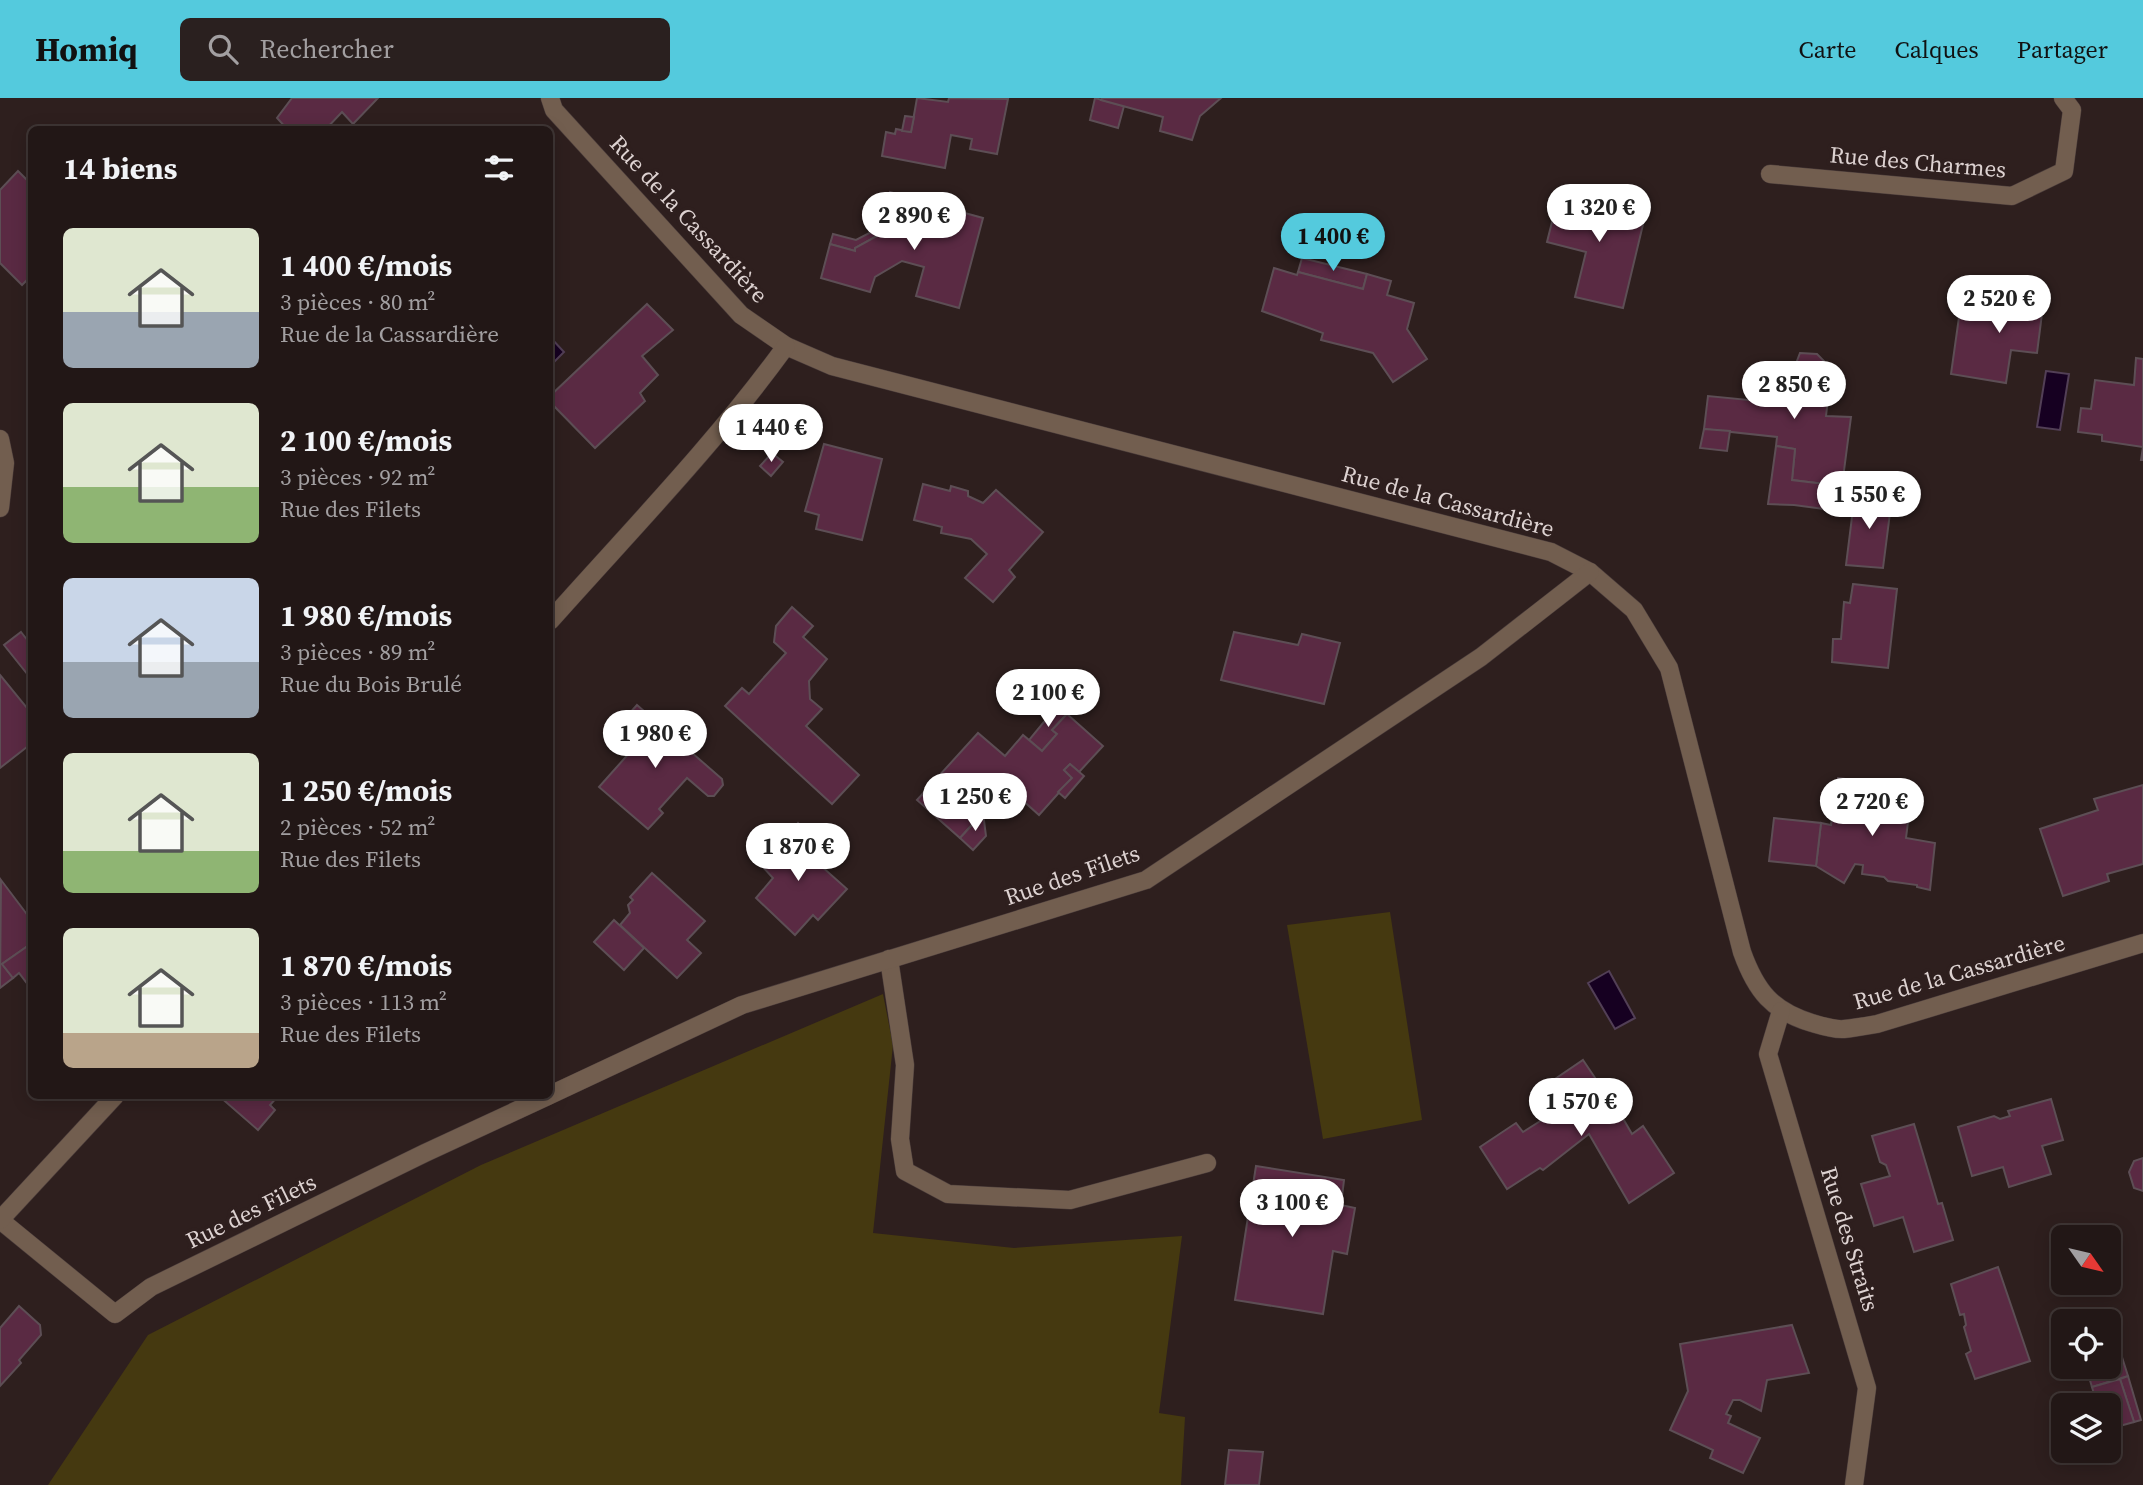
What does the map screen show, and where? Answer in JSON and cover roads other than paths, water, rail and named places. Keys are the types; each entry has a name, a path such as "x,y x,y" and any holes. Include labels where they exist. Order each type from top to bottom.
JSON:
{"street":[{"name":"Rue de la Cassardière","path":"550,98 554,110 741,315 786,346 832,366 1551,552 1590,572 1634,610 1669,668 1742,952 1761,993 1781,1011 1842,1030 1877,1024 2143,943"},
{"name":"Rue des Charmes","path":"1770,174 2012,196 2064,171 2072,110 2063,98"},
{"path":"553,618 694,459 786,346"},
{"path":"0,439 5,463 0,508"},
{"name":"Rue des Filets","path":"553,1093 742,1005 1146,880 1482,657 1590,572"},
{"path":"889,959 905,1066 900,1139 905,1171 948,1194 1070,1200 1207,1163"},
{"name":"Rue des Straits","path":"1781,1011 1768,1054 1867,1388 1854,1485"},
{"path":"0,1220 112,1099"},
{"name":"Rue des Filets","path":"0,1220 114,1314 151,1287 540,1099"}]}
